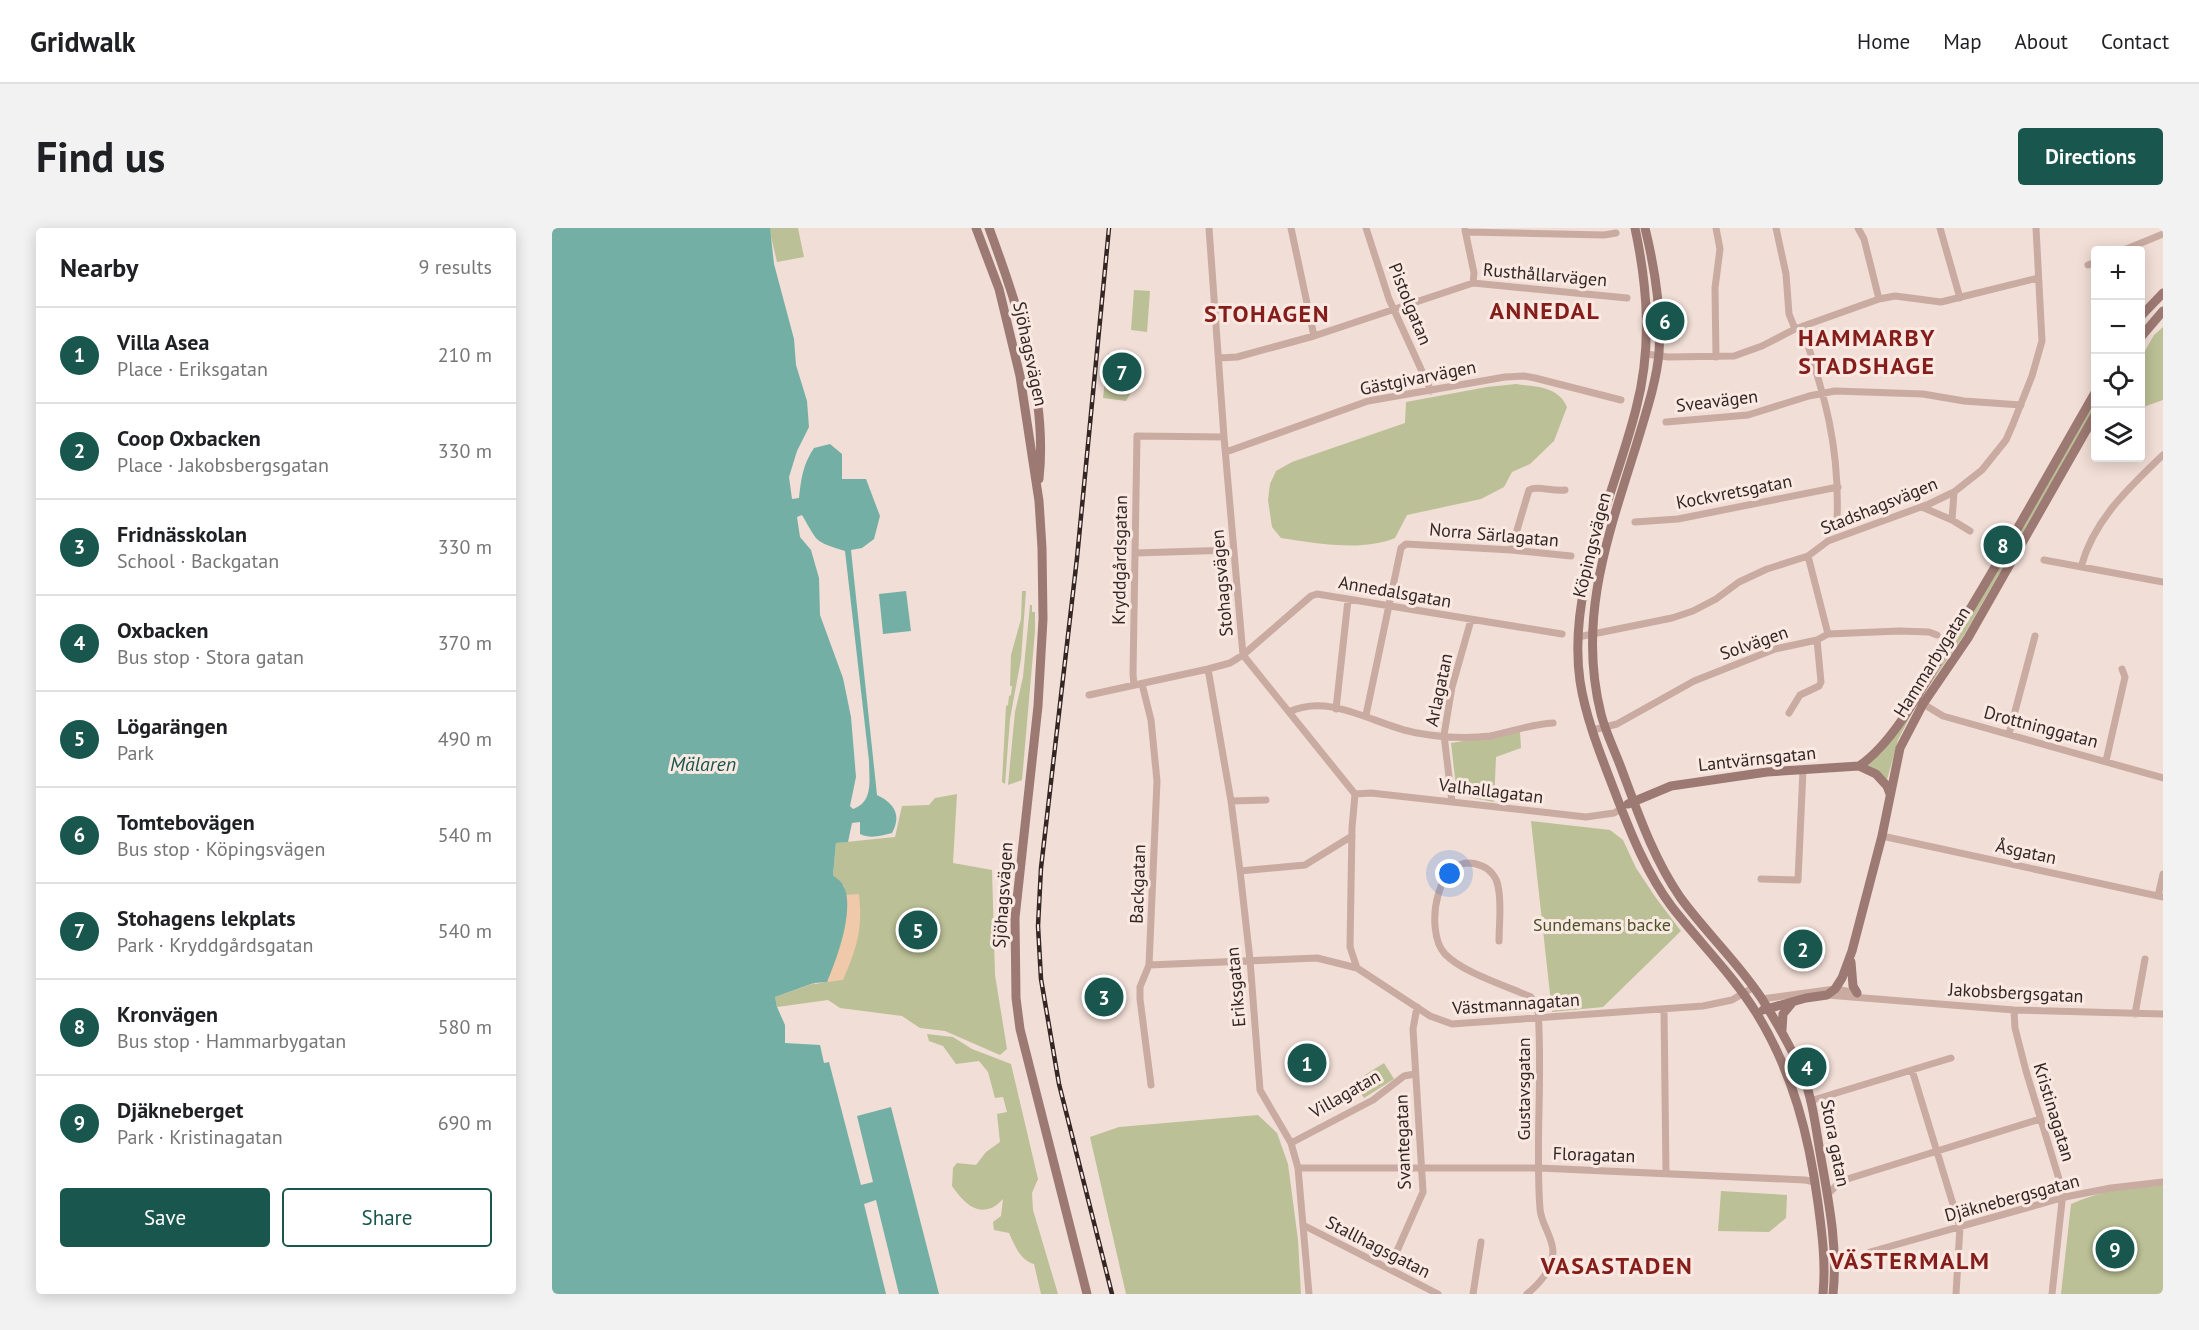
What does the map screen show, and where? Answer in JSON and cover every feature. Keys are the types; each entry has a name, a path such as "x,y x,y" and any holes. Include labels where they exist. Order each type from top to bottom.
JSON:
{"main road":[{"name":"Sjöhagsvägen","path":"976,228 1004,309 1020,376 1037,491 1042,548 1043,619 1038,706 1015,918 1016,998 1020,1029 1087,1294"},
{"name":"Köpingsvägen","path":"1635,228 1644,279 1648,330 1646,354 1636,409 1582,600 1578,637 1580,681 1593,730 1621,809 1654,880 1671,906 1751,1005"},
{"name":"Köpingsvägen","path":"1645,228 1657,287 1659,355 1645,418 1603,556 1593,610 1593,673 1605,727 1654,850 1671,883 1699,921 1740,967 1768,1008"},
{"name":"Sjöhagsvägen","path":"990,230 1010,284 1030,360 1041,456 1037,491"},
{"path":"990,230 993,257 1006,298 1004,309 1011,315 1023,334"},
{"path":"2145,312 2163,293"},
{"path":"2145,332 2163,311"},
{"name":"Hammarbygatan","path":"1831,992 1847,968 1882,836 1900,748 1919,701 2091,400"},
{"name":"Hammarbygatan","path":"1859,766 1883,747 1968,638 2091,422"},
{"path":"1859,766 1876,774 1887,786 1890,794"},
{"name":"Lantvärnsgatan","path":"1621,809 1633,800 1671,786 1767,772 1859,766"},
{"name":"Hammarbygatan","path":"1852,951 1851,974 1857,993"},
{"path":"1757,1014 1768,1008 1831,992"},
{"path":"1751,1005 1762,999"},
{"path":"1784,1036 1781,1026 1783,1014 1792,1002"},
{"name":"Stora gatan","path":"1751,1005 1792,1084 1804,1126 1823,1241 1823,1294"},
{"name":"Stora gatan","path":"1768,1008 1802,1072 1810,1101 1827,1194 1835,1259 1833,1294"}],"street":[{"name":"Stohagsvägen","path":"1209,228 1243,655 1355,794"},
{"path":"1291,228 1314,336"},
{"name":"Pistolgatan","path":"1366,228 1393,309 1431,390"},
{"path":"1716,228 1720,249 1715,288 1716,357"},
{"path":"1776,228 1786,274 1790,314 1798,328 1824,393 1837,463 1837,521"},
{"path":"1858,228 1864,240 1879,299"},
{"path":"1940,228 1960,298"},
{"name":"Stadshagsvägen","path":"1578,637 1672,618 1693,611 1716,599 1739,582 1767,568 1808,556 1828,541 1922,507 1954,492 1970,481 1992,459 2006,440 2021,405 2042,340 2036,228"},
{"path":"1473,283 1474,273 1465,230 1604,235 1616,233"},
{"path":"2134,246 2163,234"},
{"path":"1646,354 1716,357 1744,354 1798,328 1879,299 1895,296 1941,302 2038,278"},
{"name":"Rusthållarvägen","path":"1219,358 1237,357 1314,336 1473,283 1627,298"},
{"name":"Gästgivarvägen","path":"1226,452 1368,401 1505,377 1524,376 1621,400"},
{"name":"Sveavägen","path":"1666,422 1756,414 1835,391 1923,394 1964,401 2021,405"},
{"name":"Kryddgårdsgatan","path":"1138,685 1133,674 1137,436 1224,437"},
{"path":"2081,567 2093,537 2110,508 2163,455"},
{"path":"1511,550 1529,490 1533,487 1565,490"},
{"name":"Kockvretsgatan","path":"1635,522 1678,519 1838,487"},
{"path":"1953,520 1954,492"},
{"path":"1922,507 1953,520 1970,531"},
{"name":"Norra Särlagatan","path":"1390,605 1401,548 1406,543 1571,556"},
{"path":"1136,553 1234,550"},
{"path":"1808,556 1828,634"},
{"path":"2044,560 2163,582"},
{"name":"Annedalsgatan","path":"1089,695 1230,663 1243,655 1311,596 1322,595 1390,605 1402,609 1562,634"},
{"path":"1336,708 1348,600"},
{"path":"1366,715 1390,605"},
{"name":"Arlagatan","path":"1452,802 1444,735 1452,687 1471,620"},
{"name":"Solvägen","path":"1593,730 1617,724 1694,681 1775,650 1817,640 1828,634 1899,631 1929,632 1937,635"},
{"path":"2008,734 2035,636"},
{"path":"1789,713 1800,695 1819,686 1821,678 1817,640"},
{"name":"Eriksgatan","path":"1208,669 1240,871 1250,960 1260,1090 1291,1143 1298,1168 1305,1226 1309,1294"},
{"path":"2106,761 2125,677 2122,669"},
{"name":"Backgatan","path":"1138,685 1151,720 1158,780 1149,965 1140,987 1151,1085"},
{"name":"Drottninggatan","path":"1919,701 1943,716 2163,778"},
{"path":"1289,712 1306,705 1336,708 1366,715 1416,733 1444,735 1488,736 1538,723 1553,723"},
{"path":"1761,879 1798,880 1803,770"},
{"name":"Valhallagatan","path":"1355,794 1371,793 1586,818 1614,813 1621,809"},
{"path":"1355,794 1350,946 1357,968"},
{"path":"1230,801 1266,800"},
{"path":"1240,871 1305,865 1352,836"},
{"name":"Åsgatan","path":"1882,836 2161,897"},
{"name":"Gustavsgatan","path":"1499,941 1498,886 1495,877 1485,867 1475,863 1453,868 1442,882 1437,903 1437,941 1443,952 1464,968 1531,997 1536,1003 1541,1215 1552,1241 1553,1252 1548,1270 1540,1283 1527,1294"},
{"path":"2161,897 2163,874"},
{"name":"Västmannagatan","path":"1149,965 1317,958 1357,968 1438,1020 1452,1024 1703,1005 1732,1000 1754,987"},
{"path":"2134,1014 2145,959"},
{"name":"Jakobsbergsgatan","path":"1831,992 1867,999 2014,1010 2163,1014"},
{"name":"Jakobsbergsgatan","path":"1762,999 1831,992 1857,993 1867,999"},
{"name":"Svantegatan","path":"1389,1269 1423,1192 1413,1029 1417,1007"},
{"path":"1664,1009 1666,1173"},
{"name":"Kristinagatan","path":"2014,1010 2015,1028 2063,1192 2052,1294"},
{"path":"1810,1101 1951,1058"},
{"path":"1912,1070 1960,1227 1956,1294"},
{"name":"Villagatan","path":"1291,1143 1373,1100 1404,1076 1415,1074"},
{"path":"1827,1194 1841,1181 2040,1119"},
{"name":"Floragatan","path":"1298,1168 1539,1168 1815,1182"},
{"name":"Djäknebergsgatan","path":"1870,1252 2062,1198 2111,1188 2163,1182"},
{"name":"Stallhagsgatan","path":"1305,1226 1438,1294"},
{"path":"1473,1294 1481,1242"}],"green space":[{"path":"769,228 798,228 804,257 777,262"},
{"path":"1134,290 1150,291 1147,332 1131,330"},
{"path":"2163,327 2163,400 2145,407 2145,351 2154,335"},
{"path":"1108,353 1134,357 1140,377 1126,401 1103,398"},
{"path":"1516,384 1552,391 1563,400 1567,407 1554,441 1530,464 1512,472 1504,487 1481,499 1407,515 1395,538 1368,545 1338,545 1281,538 1272,527 1268,500 1270,484 1276,471 1292,462 1405,423 1406,402"},
{"path":"2091,406 2091,414 1964,635 1925,692"},
{"path":"1022,591 1026,591 1021,659 1010,719 1005,784 1002,782 1006,706 1011,695 1011,655 1021,619"},
{"path":"1030,605 1032,605 1032,612 1035,612 1035,631 1022,780 1008,785 1015,712 1023,677"},
{"path":"1914,709 1898,740 1887,780 1877,770 1866,764 1881,753"},
{"path":"1520,732 1521,748 1496,757 1494,802 1457,795 1451,743"},
{"path":"957,794 953,863 992,870 995,975 1007,1049 1000,1055 945,1031 920,1028 902,1016 840,1008 828,1000 777,1007 775,997 815,983 826,982 847,906 844,886 833,875 836,843 895,837 902,806 929,805 935,798"},
{"name":"Sundemans backe","path":"1531,821 1610,830 1623,840 1636,868 1681,931 1603,1007 1552,1012"},
{"path":"927,1034 953,1037 972,1049 1011,1064 1038,1179 1032,1193 1033,1210 1058,1294 1041,1294 1034,1264 1022,1256 1009,1233 994,1230 993,1222 1001,1216 1003,1199 993,1207 985,1210 979,1209 968,1204 952,1186 953,1168 957,1163 976,1165 986,1152 1000,1142 997,1114 1007,1112 1003,1097 995,1098 988,1072 979,1061 956,1064 943,1046 929,1041"},
{"path":"1384,1063 1394,1079 1364,1098 1354,1082"},
{"path":"1258,1115 1277,1133 1288,1164 1298,1240 1301,1294 1126,1294 1090,1137 1119,1127"},
{"path":"2163,1184 2163,1294 2061,1294 2071,1204 2116,1190"},
{"path":"1721,1191 1787,1195 1786,1218 1769,1232 1718,1231"}],"sand":[{"path":"859,894 858,938 852,958 843,980 827,982 845,928 845,895"}],"water":[{"name":"Mälaren","path":"552,228 770,228 774,264 794,339 796,365 807,401 809,427 797,451 789,477 792,499 799,498 803,472 814,448 830,444 842,454 842,479 866,479 880,516 874,539 862,548 851,550 877,795 892,806 896,815 892,833 876,836 860,834 860,822 852,823 848,842 836,843 833,875 843,885 847,906 843,934 827,982 814,983 775,997 785,1025 785,1043 820,1045 824,1063 829,1062 861,1185 873,1182 857,1116 891,1107 939,1294 899,1294 876,1200 864,1204 886,1294 552,1294","holes":["802,515 817,539 845,551 869,761 869,789 864,801 853,809 850,806 856,777 851,717 843,678 820,615 819,578 811,550 800,537 797,517"]},
{"path":"906,591 911,631 883,634 879,594"}],"railway":[{"path":"1109,228 1077,558 1041,868 1038,926 1041,979 1059,1084 1112,1294"}],"place":[{"name":"Tomtebovägen","path":"1665,321"},
{"name":"Stohagens lekplats","path":"1122,372"},
{"name":"Kronvägen","path":"2003,545"},
{"name":"Lögarängen","path":"918,930"},
{"name":"Coop Oxbacken","path":"1803,949"},
{"name":"Fridnässkolan","path":"1104,997"},
{"name":"Villa Asea","path":"1307,1063"},
{"name":"Oxbacken","path":"1807,1067"},
{"name":"Djäkneberget","path":"2115,1249"}],"district":[{"name":"ANNEDAL","path":"1545,311"},
{"name":"STOHAGEN","path":"1267,314"},
{"name":"HAMMARBY STADSHAGE","path":"1867,352"},
{"name":"VÄSTERMALM","path":"1910,1261"},
{"name":"VASASTADEN","path":"1617,1266"}]}
